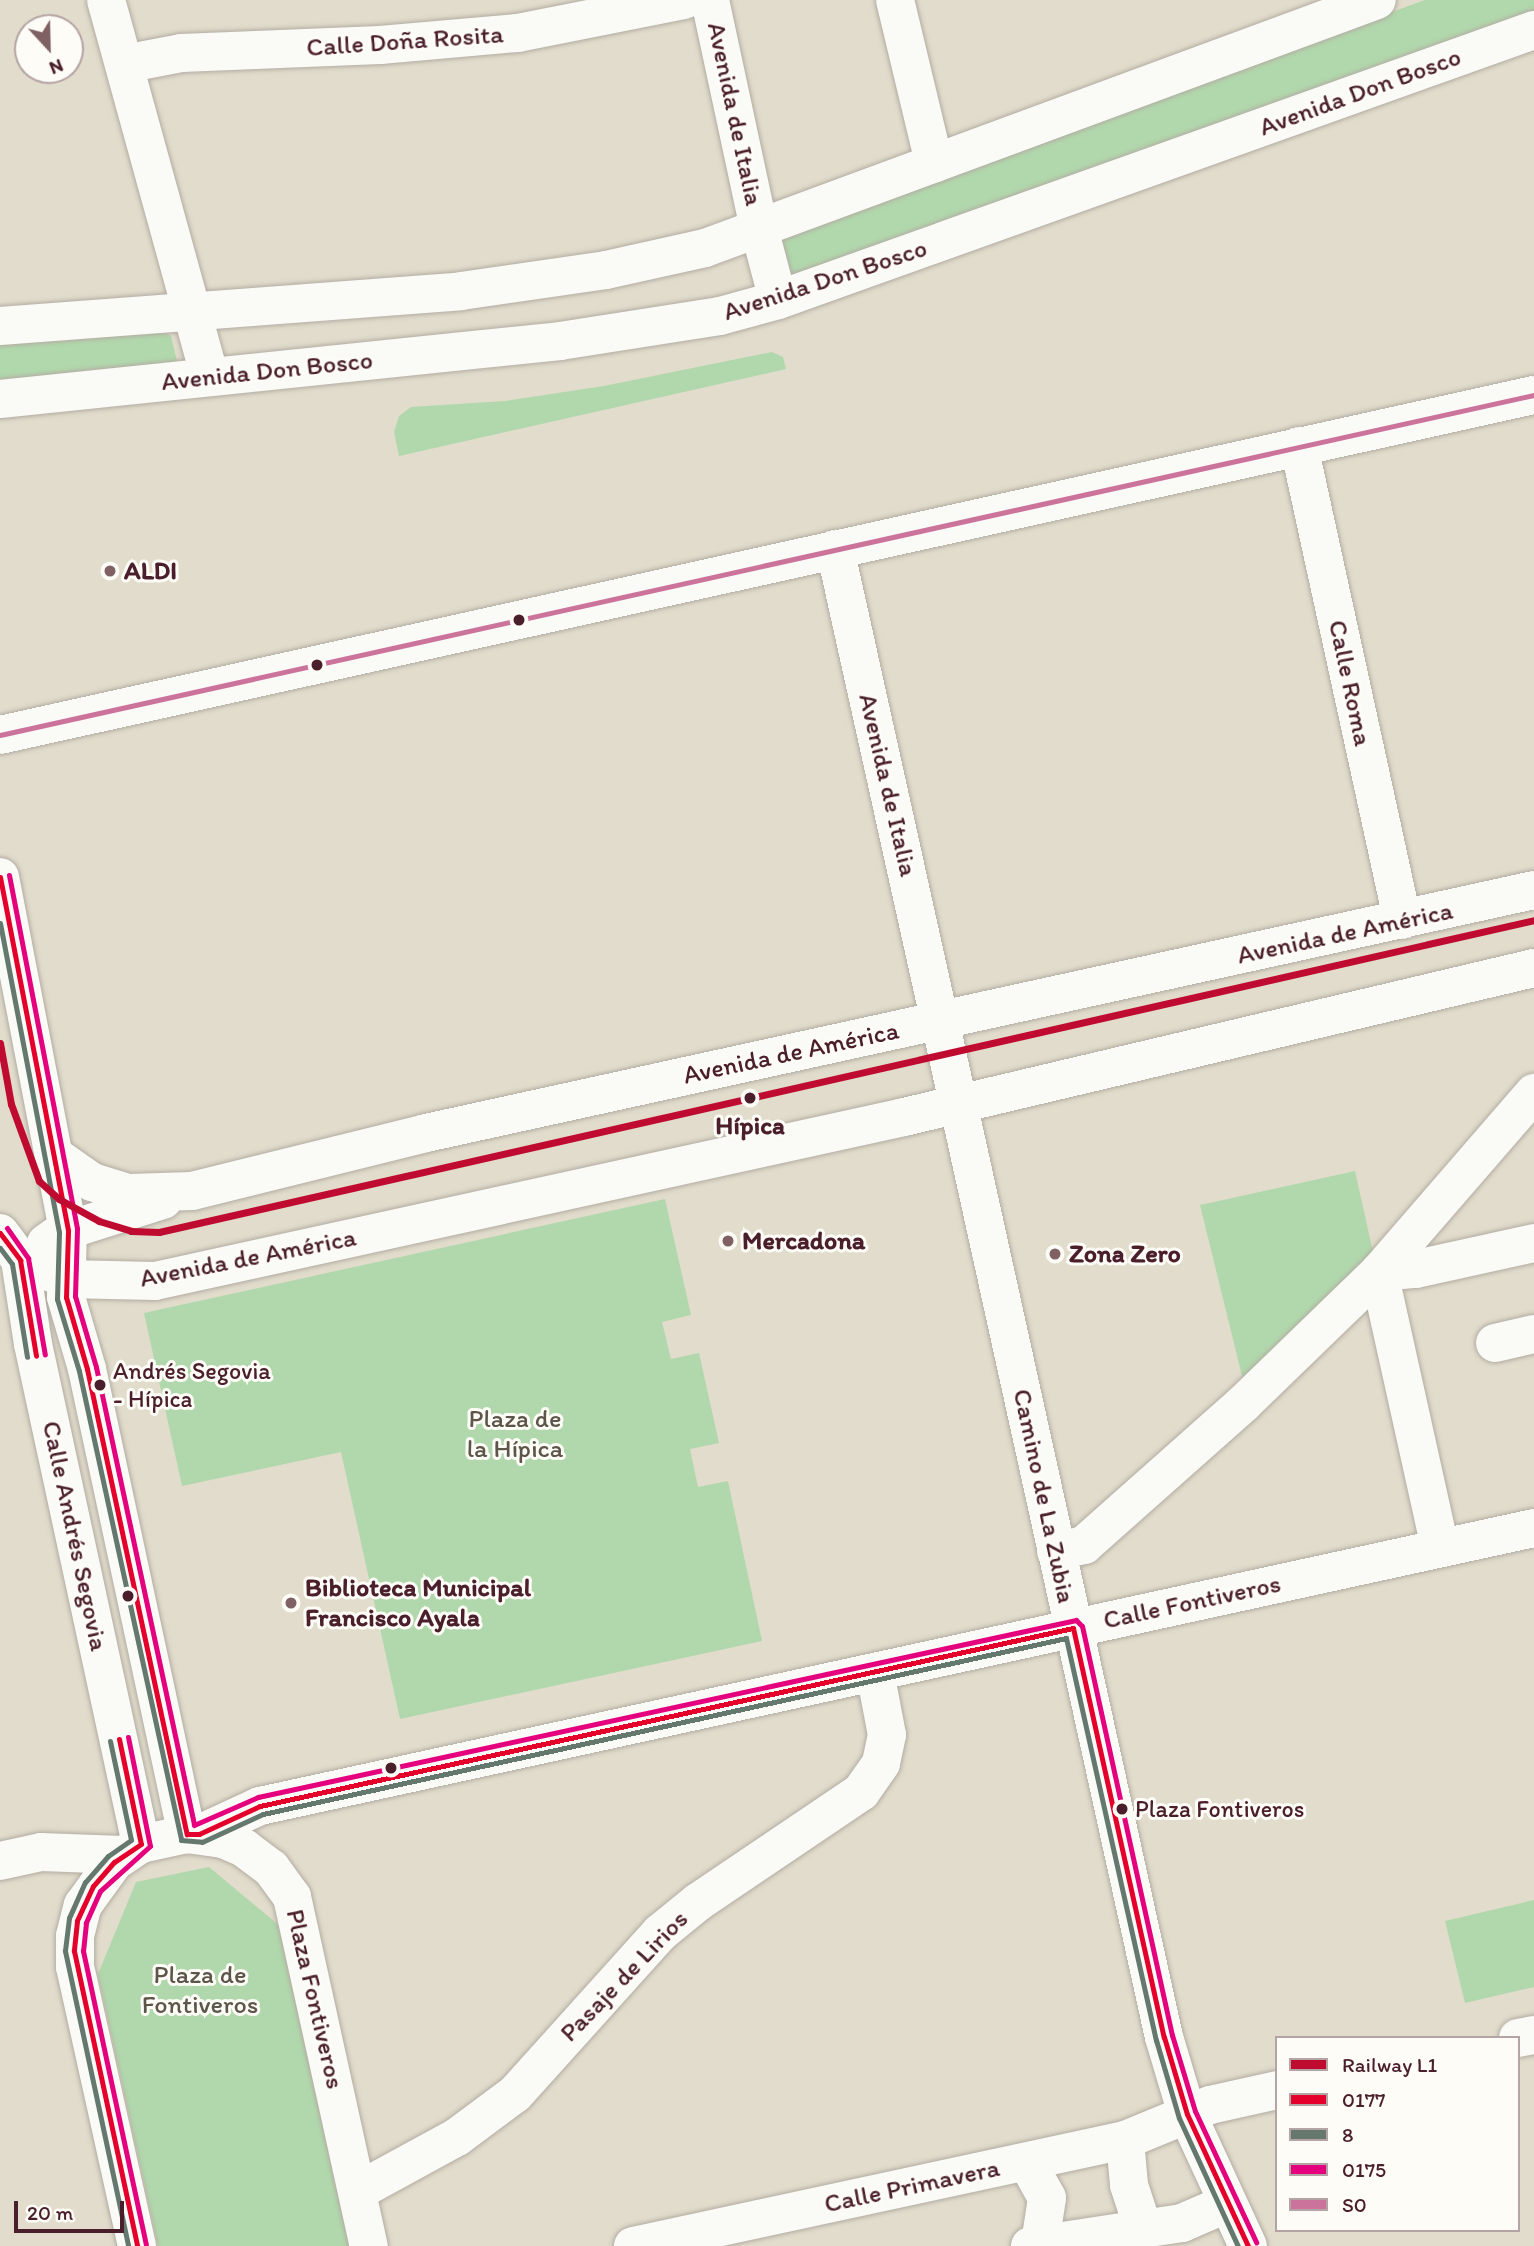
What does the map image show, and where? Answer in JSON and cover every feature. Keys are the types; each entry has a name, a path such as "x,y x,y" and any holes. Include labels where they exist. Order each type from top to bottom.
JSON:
{"main road":[{"path":"106,0 209,374"},
{"name":"Calle Doña Rosita","path":"124,64 181,53 380,45 518,33 684,0"},
{"name":"Avenida de Italia","path":"710,0 759,228 778,300"},
{"path":"895,0 934,163"},
{"path":"0,326 461,291 606,270 712,246 1377,0"},
{"name":"Avenida Don Bosco","path":"0,399 209,374 560,341 702,319 778,300 1534,30"},
{"path":"0,735 1534,395"},
{"name":"Calle Roma","path":"1299,446 1402,920"},
{"name":"Avenida de Italia","path":"835,550 958,1103"},
{"name":"Calle Andrés Segovia","path":"0,877 42,1112 55,1156 68,1231 66,1297 79,1334 193,1834"},
{"name":"Avenida de América","path":"55,1156 92,1182 128,1193 192,1191 426,1133 1534,890"},
{"name":"Avenida de América","path":"7,1252 66,1279 155,1281 958,1103 1534,968"},
{"path":"1056,1551 1084,1545 1382,1283 1534,1093"},
{"name":"Camino de La Zubia","path":"958,1103 1164,2037 1187,2114 1248,2246"},
{"path":"7,1252 192,1191"},
{"path":"1382,1283 1416,1269 1534,1243"},
{"name":"Calle Andrés Segovia","path":"7,1252 33,1344 132,1849"},
{"path":"79,1334 108,1282"},
{"path":"1382,1283 1440,1548"},
{"path":"1495,1343 1534,1334"},
{"name":"Calle Fontiveros","path":"193,1834 245,1810 1534,1528"},
{"name":"Pasaje de Lirios","path":"358,2191 457,2137 515,2094 660,1933 698,1902 861,1792 881,1763 887,1735 875,1672"},
{"name":"Plaza Fontiveros","path":"132,1849 193,1834 223,1839 262,1860 292,1897 369,2246"},
{"path":"0,1861 41,1852 132,1849"},
{"path":"132,1849 105,1871 83,1905 74,1951 137,2246"},
{"name":"Calle Primavera","path":"633,2246 1125,2140 1187,2114 1275,2091"},
{"path":"1125,2140 1129,2185 1143,2228"},
{"path":"1027,2162 1047,2198 1035,2245 1182,2223 1228,2203"}],"green space":[{"path":"1425,0 1534,0 1534,14 792,280 780,235"},
{"path":"160,330 171,336 177,361 171,369 0,386 0,341"},
{"path":"772,352 783,357 786,369 399,456 394,432 399,416 411,407 505,401 604,386"},
{"path":"1355,1171 1373,1252 1244,1384 1200,1205"},
{"name":"Plaza de la Hípica","path":"665,1199 691,1315 662,1322 671,1359 699,1353 719,1443 690,1449 698,1487 728,1481 762,1641 400,1719 341,1452 182,1486 144,1313"},
{"name":"Plaza de Fontiveros","path":"209,1867 287,1932 351,2246 158,2246 98,1974 136,1882"},
{"path":"1534,1900 1534,1987 1465,2003 1445,1921"}],"rail line":[{"name":"L1","path":"0,1043 11,1104 39,1181 59,1199 99,1221 131,1231 159,1232 1534,920"}],"transit line":[{"name":"S0","path":"0,735 1534,395"},
{"name":"0175","path":"9,875 77,1229 75,1296 96,1367 194,1825 258,1797 1076,1620 1082,1626 1172,2035 1195,2111 1256,2242"},
{"name":"0177","path":"0,877 68,1231 66,1297 87,1369 187,1834 199,1834 260,1806 1073,1628 1164,2037 1187,2114 1248,2246"},
{"name":"8","path":"0,923 59,1232 57,1299 79,1371 181,1840 202,1842 263,1814 1066,1638 1156,2040 1179,2118 1238,2246"},
{"name":"0175","path":"7,1228 28,1258 45,1355"},
{"name":"0177","path":"0,1233 20,1260 36,1356"},
{"name":"8","path":"0,1248 12,1264 27,1357"},
{"name":"0175","path":"128,1737 150,1846 100,1891 86,1923 83,1951 146,2244"},
{"name":"0177","path":"119,1739 141,1844 114,1862 93,1886 77,1921 74,1951 137,2246"},
{"name":"8","path":"110,1741 131,1840 108,1856 85,1882 69,1918 65,1951 128,2246"}],"place":[{"name":"ALDI","path":"110,571"},
{"name":"Hípica","path":"750,1098"},
{"name":"Mercadona","path":"728,1241"},
{"name":"Zona Zero","path":"1055,1254"},
{"name":"Andrés Segovia - Hípica","path":"100,1385"},
{"name":"Biblioteca Municipal Francisco Ayala","path":"291,1603"},
{"name":"Plaza Fontiveros","path":"1122,1809"}]}
